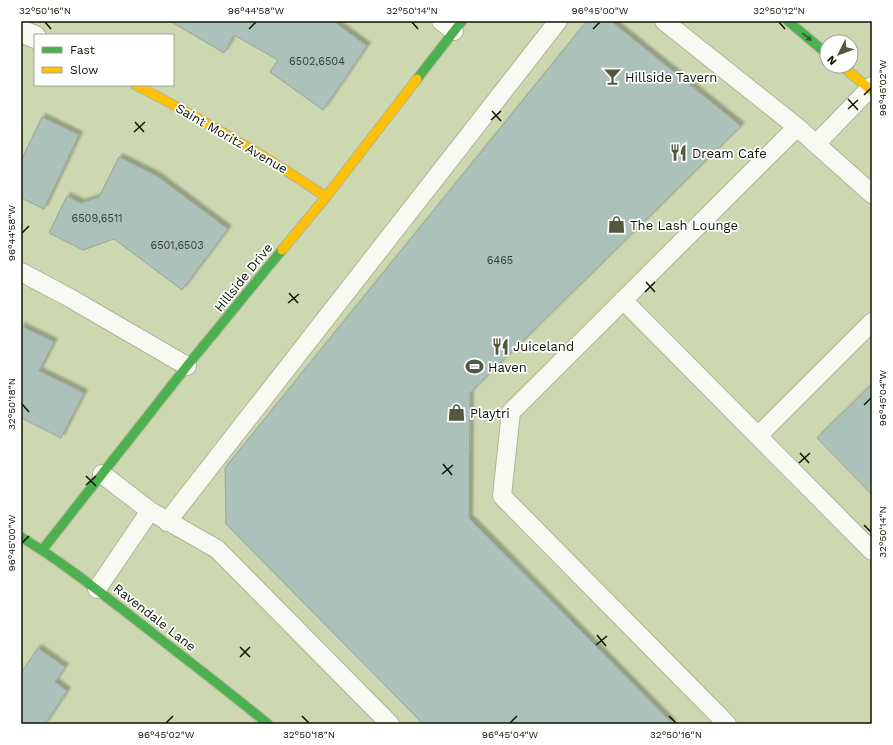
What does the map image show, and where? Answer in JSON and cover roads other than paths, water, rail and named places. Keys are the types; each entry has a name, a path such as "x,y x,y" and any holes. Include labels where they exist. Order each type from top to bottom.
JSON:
{"street":[{"path":"788,21 819,47"},
{"name":"Hillside Drive","path":"42,549 187,366 326,196 452,24"},
{"path":"21,31 34,37"},
{"path":"852,74 871,89"},
{"name":"Saint Moritz Avenue","path":"138,86 204,120 289,171 326,196"},
{"name":"Ravendale Lane","path":"21,537 42,549 96,589 202,670 268,724"}],"lane":[{"path":"167,522 558,21"},
{"path":"664,21 798,127 872,194"},
{"path":"817,144 871,89"},
{"path":"727,724 502,496 511,412 798,127"},
{"path":"21,272 70,298 187,366"},
{"path":"623,300 872,551"},
{"path":"758,436 872,322"},
{"path":"102,474 150,511 217,550 390,724"},
{"path":"96,589 150,511"}],"place":[{"name":"Hillside Tavern","path":"612,77"},
{"name":"Dream Cafe","path":"679,153"},
{"name":"The Lash Lounge","path":"617,225"},
{"name":"Juiceland","path":"500,346"},
{"name":"Haven","path":"475,367"},
{"name":"Playtri","path":"457,413"}]}
